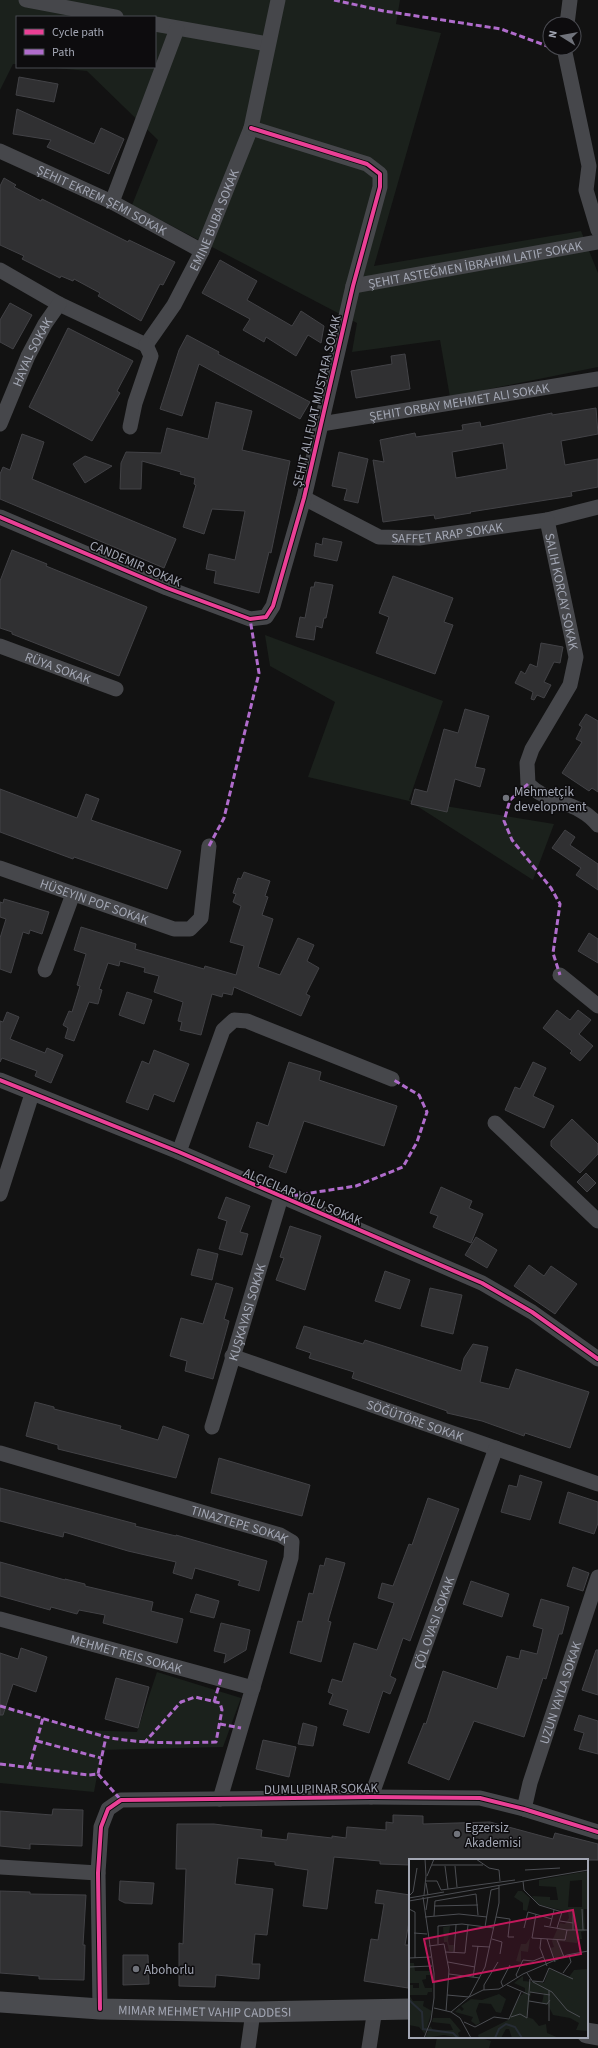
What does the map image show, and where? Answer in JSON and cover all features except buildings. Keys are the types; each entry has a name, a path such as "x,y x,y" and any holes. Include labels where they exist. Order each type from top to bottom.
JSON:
{"main road":[{"name":"MIMAR MEHMET VAHIP CADDESI","path":"0,2002 100,2008 253,2012 409,2009"},
{"path":"588,2033 598,2034"}],"street":[{"path":"26,0 111,16"},
{"name":"EMINE BUBA SOKAK","path":"146,345 174,306 202,251 251,128 278,0"},
{"path":"568,16 570,0"},
{"path":"156,24 268,44"},
{"path":"112,202 177,28"},
{"path":"566,56 593,163 586,190 598,230"},
{"name":"ŞEHIT ALI FUAT MUSTAFA SOKAK","path":"251,128 367,164 380,174 380,187 353,286 304,498 273,606 266,617"},
{"name":"ŞEHIT EKREM ŞEMI SOKAK","path":"0,151 112,202 202,251"},
{"name":"ŞEHIT ASTEĞMEN İBRAHIM LATIF SOKAK","path":"353,286 598,242"},
{"path":"0,270 59,304 146,345 151,356 135,403 130,427"},
{"name":"HAYAL SOKAK","path":"0,424 28,356 45,324 59,304"},
{"name":"ŞEHIT ORBAY MEHMET ALI SOKAK","path":"321,424 598,379"},
{"name":"SAFFET ARAP SOKAK","path":"304,498 379,537 419,538 547,520 598,508"},
{"name":"CANDEMIR SOKAK","path":"0,517 188,596 250,619 266,617"},
{"name":"SALIH KORCAY SOKAK","path":"547,520 576,657 570,685 532,749 527,763 528,784 534,790 552,799 572,805 590,815 598,825"},
{"name":"RÜYA SOKAK","path":"0,646 116,689"},
{"name":"HÜSEYIN POF SOKAK","path":"0,868 174,929 190,929 201,918 209,846"},
{"path":"45,970 73,894"},
{"path":"560,975 598,1006"},
{"path":"179,1152 223,1030 234,1020 247,1021 392,1079"},
{"path":"0,1080 179,1152 482,1283 532,1312 598,1359"},
{"path":"0,1194 32,1094"},
{"path":"495,1123 598,1221"},
{"path":"212,1427 232,1356 281,1197"},
{"name":"SÖĞÜTÖRE SOKAK","path":"232,1356 598,1484"},
{"path":"371,1797 496,1448"},
{"path":"0,1453 280,1535 292,1542 291,1558 220,1799"},
{"name":"UZUN YAYLA SOKAK","path":"524,1809 530,1783 598,1577"},
{"name":"MEHMET REIS SOKAK","path":"0,1619 253,1688"},
{"path":"100,2008 98,1873 101,1827 108,1809 121,1800 371,1797 480,1798 524,1809 598,1832"},
{"path":"0,1867 98,1873"},
{"path":"369,2048 375,2009"},
{"path":"248,2048 253,2012"}],"shaded area":[{"path":"0,0 400,0 396,24 441,33 374,266 581,231 598,273 598,367 450,397 440,340 352,352 357,323 132,205 158,140 87,71 56,68 156,68 156,16 16,16 16,64 13,64 0,90"},
{"path":"265,635 443,701 409,800 554,824 533,880 409,801 308,777 335,702 270,666"},
{"path":"157,1672 241,1698 223,1747 102,1750 94,1792 0,1783 0,1704 80,1730 137,1732"},
{"path":"437,2038 481,2038 491,2041 489,2048 435,2048"}],"marked path":[{"path":"334,0 384,11 501,29 542,44"},
{"path":"209,846 224,818 259,673 250,619"},
{"path":"528,784 510,800 504,821 512,840 551,888 560,904 553,953 560,975"},
{"path":"284,1197 356,1186 403,1167 417,1142 427,1112 419,1095 392,1079"},
{"path":"214,1702 221,1679"},
{"path":"0,1706 106,1737 133,1741 147,1742 188,1743 216,1742 222,1710 220,1703 195,1697 181,1702 145,1742"},
{"path":"29,1768 43,1718"},
{"path":"220,1724 241,1728"},
{"path":"0,1764 89,1775 98,1774 106,1737"},
{"path":"37,1741 101,1758"},
{"path":"98,1774 121,1800"}],"cycle path":[{"path":"0,517 167,588 250,619 266,617 273,606 304,498 353,286 380,187 380,174 367,164 251,128"},
{"name":"ALÇICILAR YOLU SOKAK","path":"0,1080 179,1152 482,1283 532,1312 598,1359"},
{"name":"DUMLUPINAR SOKAK","path":"100,2009 98,1873 101,1827 108,1809 121,1800 371,1797 480,1798 524,1809 598,1832"}],"place":[{"name":"Mehmetçik development","path":"506,798"},
{"name":"Egzersiz Akademisi","path":"457,1834"},
{"name":"Abohorlu","path":"136,1969"}]}
